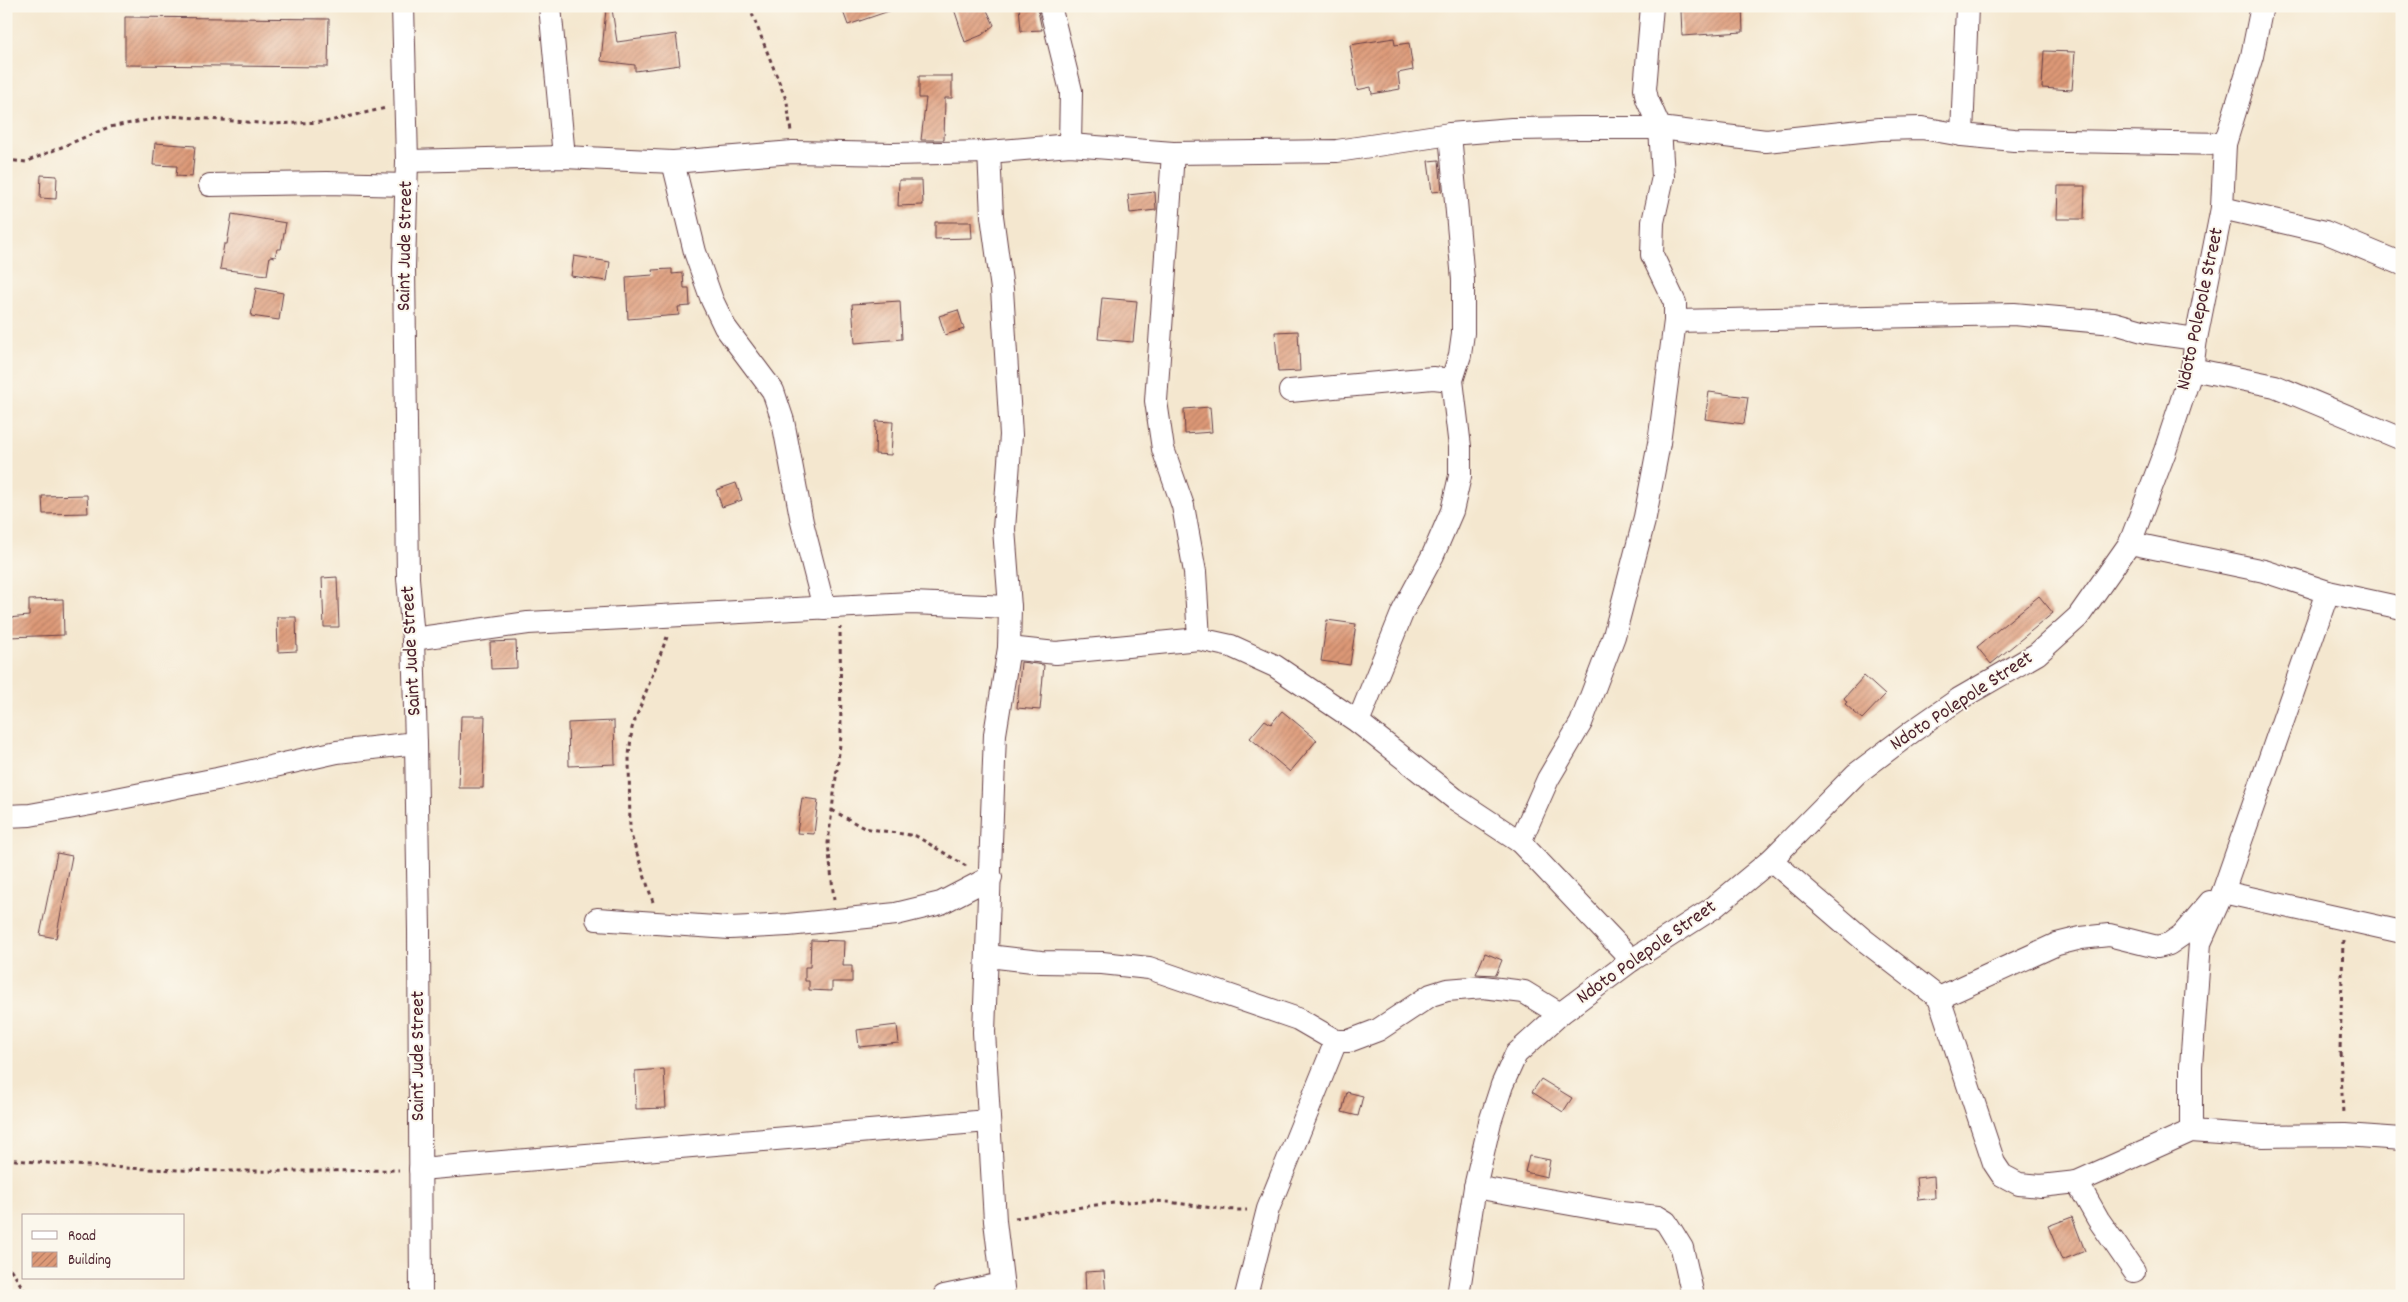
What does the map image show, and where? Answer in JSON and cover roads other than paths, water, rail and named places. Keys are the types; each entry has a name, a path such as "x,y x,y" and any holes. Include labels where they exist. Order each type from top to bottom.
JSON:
{"street":[{"name":"Saint Jude Street","path":"403,6 407,161 404,268 408,578 413,639 416,743 421,1296"},
{"path":"550,6 564,158"},
{"path":"1050,6 1071,91 1070,145"},
{"path":"1520,842 1548,779 1581,723 1614,636 1647,508 1659,443 1675,321 1675,303 1652,255 1652,229 1663,177 1660,128 1647,99 1645,89 1652,6"},
{"path":"1962,135 1967,6"},
{"name":"Ndoto Polepole Street","path":"1458,1296 1475,1187 1490,1122 1502,1085 1516,1054 1560,1014 1632,960 1713,908 1771,860 1856,774 1959,699 2037,654 2078,618 2130,543 2165,451 2192,369 2196,339 2222,208 2224,144 2252,56 2262,6"},
{"path":"407,161 564,158 673,162 793,152 892,154 989,152 1070,145 1173,153 1337,152 1450,134 1512,129 1660,128 1766,141 1880,129 1922,128 1962,135 2014,140 2224,144"},
{"path":"1358,722 1403,611 1433,555 1452,511 1460,476 1460,447 1452,380 1460,355 1463,324 1463,280 1450,134"},
{"path":"944,1296 1003,1290 995,1222 984,1032 988,956 988,878 995,734 1009,648 1010,607 1004,529 1011,434 1002,289 992,216 989,152"},
{"path":"1173,153 1156,401 1163,449 1183,506 1195,572 1199,639"},
{"path":"673,162 695,252 712,300 725,327 773,391 783,421 802,522 832,608"},
{"path":"210,185 327,183 406,185"},
{"path":"2222,208 2325,232 2402,264"},
{"path":"1675,321 2014,314 2114,323 2146,332 2196,339"},
{"path":"2192,369 2275,386 2402,439"},
{"path":"1290,391 1433,378 1452,380"},
{"path":"2130,543 2264,570 2328,592 2402,608"},
{"path":"2191,1131 2191,1066 2200,943 2226,883 2328,592"},
{"path":"413,639 528,623 911,603 1010,607"},
{"path":"1009,648 1056,653 1199,639 1231,646 1275,666 1358,722 1455,799 1520,842 1632,960"},
{"path":"6,816 30,815 96,803 217,779 337,752 416,743"},
{"path":"1771,860 1864,940 1939,998 1994,1163 2002,1174 2019,1184 2041,1186 2077,1182 2191,1131 2263,1136 2345,1135 2402,1139"},
{"path":"597,919 730,928 896,914 941,903 988,878"},
{"path":"2226,883 2343,919 2402,932"},
{"path":"1939,998 2057,944 2081,938 2109,935 2158,946 2169,944 2182,935 2226,883"},
{"path":"988,956 1041,962 1102,963 1149,968 1298,1019 1336,1041 1350,1041 1378,1030 1431,996 1447,990 1483,987 1524,992 1560,1014"},
{"path":"1246,1296 1268,1209 1336,1041"},
{"path":"420,1169 988,1121"},
{"path":"2077,1182 2098,1219 2134,1271"},
{"path":"1475,1187 1621,1213 1658,1217 1666,1222 1682,1248 1693,1296"}]}
